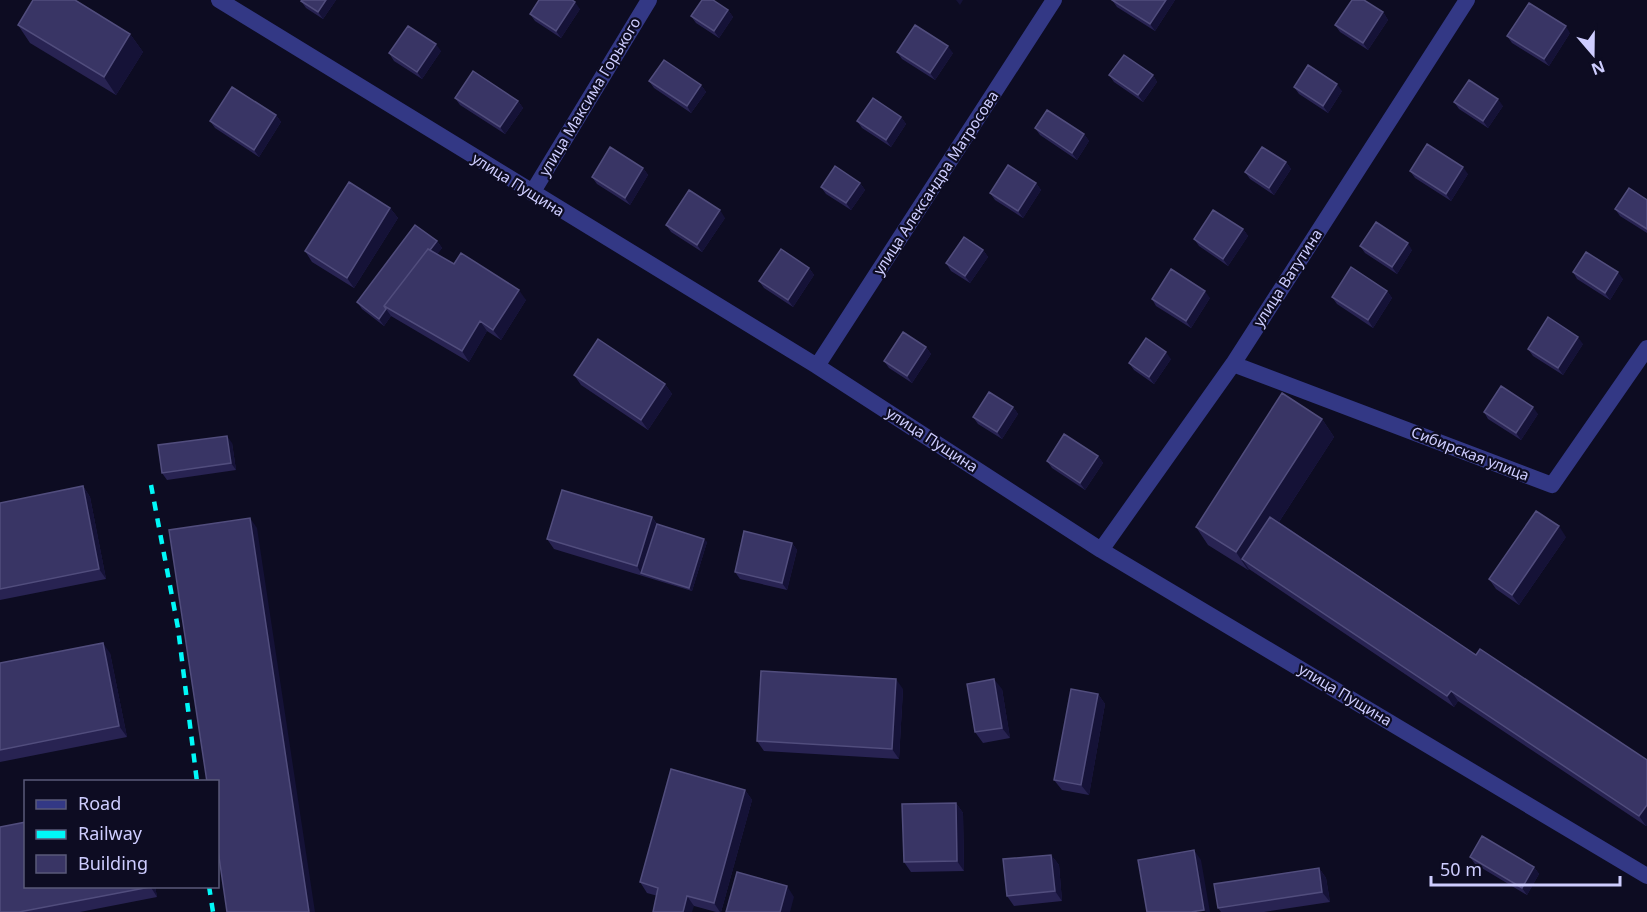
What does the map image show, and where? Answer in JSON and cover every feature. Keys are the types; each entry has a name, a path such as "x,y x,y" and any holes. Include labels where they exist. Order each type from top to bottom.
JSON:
{"street":[{"name":"улица Пущина","path":"219,0 247,7 532,193 817,366 1101,550 1647,876"},
{"name":"улица Максима Горького","path":"532,193 649,0"},
{"name":"улица Александра Матросова","path":"817,366 1054,0"},
{"name":"улица Ватутина","path":"1101,550 1233,364 1467,0"},
{"name":"Сибирская улица","path":"1233,364 1552,485 1647,348"}],"building":[{"path":"33,0 75,0 130,34 104,77 18,25"},
{"path":"302,0 326,0 318,12"},
{"path":"539,0 572,0 575,2 556,31 530,14"},
{"path":"702,0 713,0 728,10 714,31 691,16"},
{"path":"1112,0 1166,0 1150,24"},
{"path":"1352,0 1364,0 1383,12 1363,43 1335,25"},
{"path":"1529,3 1566,26 1544,59 1507,36"},
{"path":"915,25 948,46 930,73 897,52"},
{"path":"408,26 436,44 417,72 389,53"},
{"path":"1124,55 1153,75 1138,95 1109,75"},
{"path":"664,60 701,85 687,106 649,81"},
{"path":"1308,65 1337,84 1323,106 1294,87"},
{"path":"473,71 518,101 500,127 455,98"},
{"path":"1469,80 1498,99 1483,121 1454,102"},
{"path":"232,87 276,115 254,150 210,121"},
{"path":"873,98 901,117 886,140 857,121"},
{"path":"1047,110 1084,134 1072,153 1035,128"},
{"path":"1427,144 1463,167 1446,194 1410,171"},
{"path":"610,147 643,168 625,198 592,177"},
{"path":"1262,147 1286,162 1269,188 1245,172"},
{"path":"1008,165 1036,183 1018,211 990,193"},
{"path":"835,166 860,183 846,203 821,187"},
{"path":"349,182 390,208 347,278 305,251"},
{"path":"1629,188 1647,200 1647,229 1615,209"},
{"path":"689,190 720,210 697,245 666,225"},
{"path":"1213,210 1243,229 1223,259 1194,239"},
{"path":"1376,222 1408,243 1392,267 1360,246"},
{"path":"415,225 437,241 430,250 428,249 384,306 386,309 379,319 357,302"},
{"path":"964,237 983,250 965,276 946,263"},
{"path":"428,249 454,264 461,253 519,290 493,330 480,321 462,351 384,306"},
{"path":"781,249 809,268 788,300 759,281"},
{"path":"1586,252 1618,272 1605,293 1573,272"},
{"path":"1351,267 1387,291 1368,320 1332,297"},
{"path":"1171,269 1205,291 1186,321 1152,299"},
{"path":"1548,317 1578,337 1558,368 1528,349"},
{"path":"903,332 926,347 907,376 884,361"},
{"path":"1146,338 1166,352 1149,377 1129,363"},
{"path":"598,339 665,384 641,420 574,375"},
{"path":"1501,386 1533,407 1516,433 1484,412"},
{"path":"989,392 1013,407 997,432 973,417"},
{"path":"1282,393 1322,419 1236,552 1196,527"},
{"path":"1064,434 1098,456 1080,483 1047,461"},
{"path":"227,436 231,463 162,473 158,445"},
{"path":"83,486 99,569 0,589 0,503"},
{"path":"562,490 652,517 637,566 547,539"},
{"path":"1536,511 1559,526 1512,595 1489,579"},
{"path":"1270,517 1476,655 1480,649 1647,760 1647,805 1639,816 1451,691 1447,696 1242,559"},
{"path":"250,518 309,912 227,912 219,857 219,780 207,780 169,530"},
{"path":"657,524 704,539 689,588 641,573"},
{"path":"744,531 792,543 782,583 735,572"},
{"path":"103,643 119,726 0,750 0,663"},
{"path":"761,671 896,679 892,749 757,741"},
{"path":"994,679 1002,728 975,732 967,684"},
{"path":"1071,689 1098,694 1081,785 1054,780"},
{"path":"671,769 745,790 714,903 687,896 683,912 653,912 658,888 640,882"},
{"path":"956,803 957,861 904,862 902,804"},
{"path":"24,822 24,888 145,888 19,912 0,912 0,827"},
{"path":"1482,836 1534,867 1522,888 1470,857"},
{"path":"1194,850 1204,910 1147,912 1138,860"},
{"path":"1051,855 1055,891 1007,896 1003,859"},
{"path":"1319,868 1322,892 1218,908 1214,884"},
{"path":"737,872 787,886 780,912 726,912"}],"railway":[{"path":"151,485 178,628 197,780"},
{"path":"209,888 213,912"}]}
